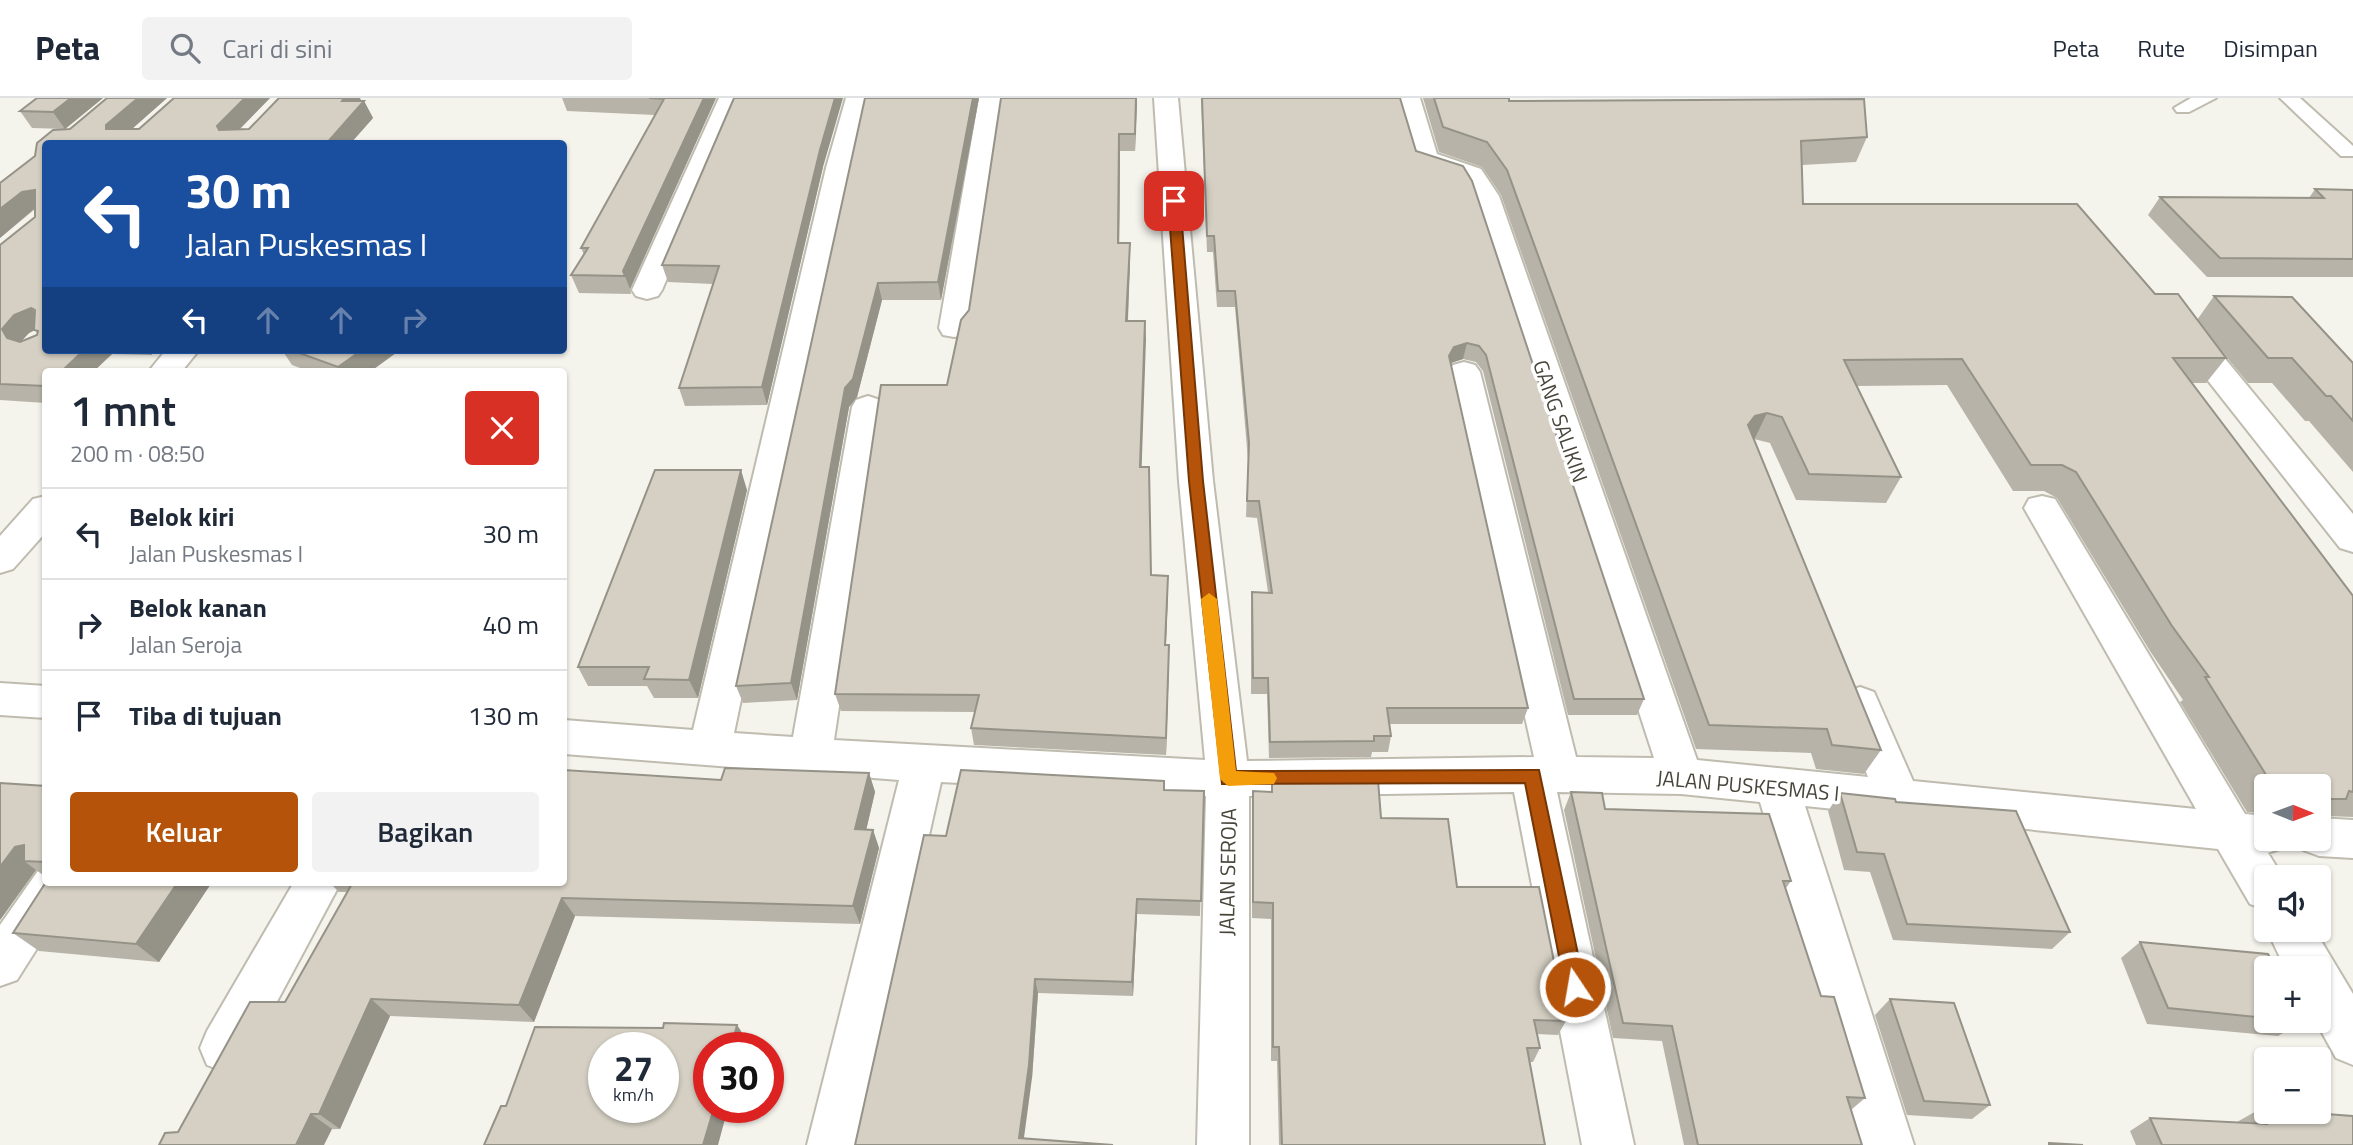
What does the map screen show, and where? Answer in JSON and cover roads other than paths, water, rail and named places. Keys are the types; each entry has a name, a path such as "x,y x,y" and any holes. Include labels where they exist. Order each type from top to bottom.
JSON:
{"street":[{"path":"647,290 731,98"},
{"path":"710,747 839,168 858,98"},
{"path":"954,328 991,98"},
{"name":"JALAN SEROJA","path":"1166,98 1196,481 1228,779 1223,1145"},
{"name":"GANG SALIKIN","path":"1408,98 1425,159 1472,175 1485,196 1681,776"},
{"path":"2177,321 2353,539"},
{"path":"168,368 180,354"},
{"path":"1464,372 1546,775 1608,1145"},
{"path":"811,754 868,407"},
{"path":"2042,508 2250,834 2259,865"},
{"path":"0,560 42,513"},
{"path":"1846,670 1898,798"},
{"path":"0,699 42,702"},
{"name":"JALAN PUSKESMAS I","path":"567,737 924,764 1228,779 1681,776 2250,834"},
{"path":"833,1145 924,764"},
{"path":"1777,787 1888,1145"},
{"path":"2331,838 2353,839"},
{"path":"0,964 53,886"},
{"path":"205,1085 316,886"},
{"path":"2331,1002 2353,1041"}],"lane":[{"path":"2183,108 2207,98"},
{"path":"2289,98 2348,152"}]}
